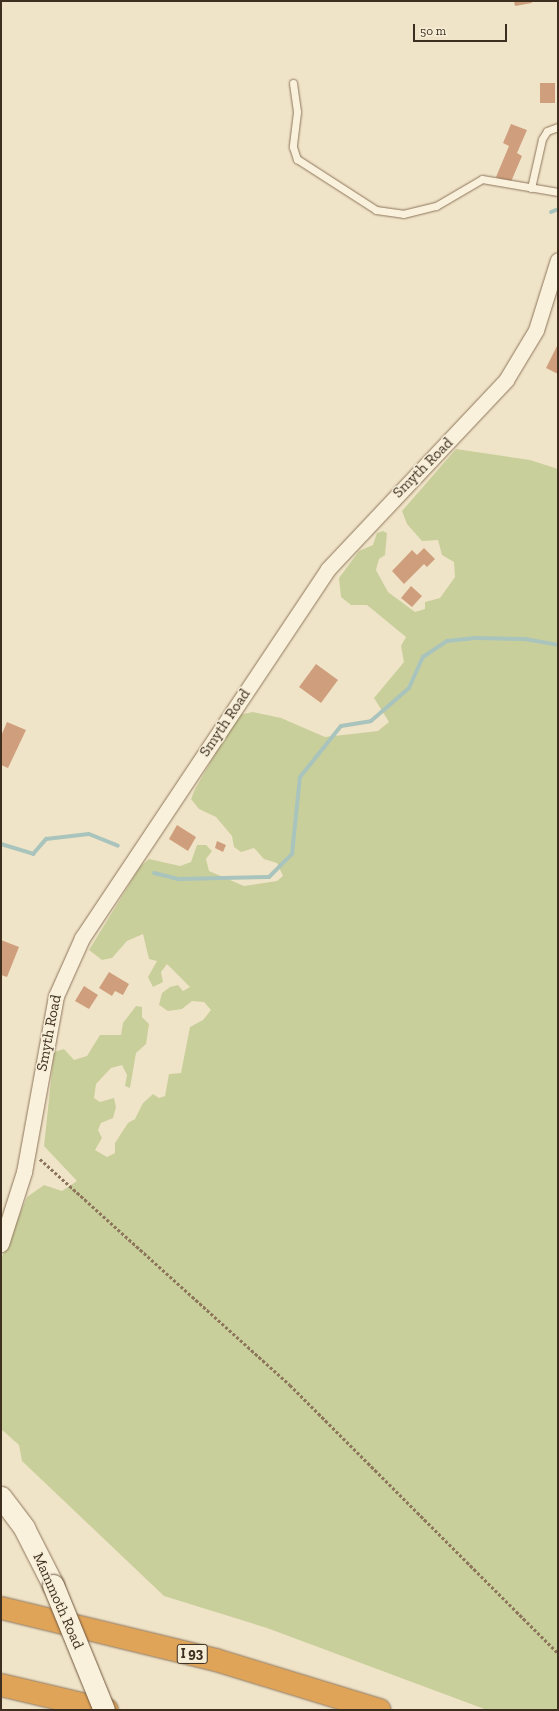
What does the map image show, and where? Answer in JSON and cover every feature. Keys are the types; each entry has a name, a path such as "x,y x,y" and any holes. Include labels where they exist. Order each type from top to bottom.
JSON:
{"highway":[{"name":"I 93","path":"1,1608 216,1660 380,1710"},
{"path":"1,1685 106,1710"}],"main road":[{"name":"Mammoth Road","path":"1,1497 24,1528 53,1585 106,1710"}],"street":[{"name":"Smyth Road","path":"1,1244 29,1149 47,1032 61,982 82,938 328,569 506,380 536,330 558,260"}],"lane":[{"path":"293,83 298,112 293,147 297,159 376,210 403,214 436,206 482,179 558,192"},
{"path":"531,188 542,139 547,131 558,127"}],"path":[{"path":"29,1149 290,1385 558,1653"}],"green space":[{"path":"456,449 530,460 558,469 558,1710 487,1710 267,1628 164,1596 22,1461 19,1445 1,1429 1,1259 27,1197 44,1185 62,1191 77,1181 44,1146 54,1052 64,1049 74,1060 87,1056 100,1035 121,1035 123,1023 136,1006 142,1007 142,1017 149,1024 146,1044 136,1053 130,1088 125,1086 127,1075 122,1065 111,1068 96,1084 94,1098 100,1102 114,1098 116,1107 113,1118 101,1123 98,1130 102,1138 95,1150 107,1157 115,1153 115,1143 128,1123 135,1119 143,1103 153,1094 159,1098 165,1096 169,1074 181,1073 190,1027 203,1020 211,1010 204,1002 192,1001 182,1009 168,1011 159,1005 162,993 170,987 178,985 183,991 190,987 167,964 161,972 163,982 153,987 148,977 157,961 149,959 143,934 127,941 112,958 102,960 89,950 140,867 149,859 180,866 191,862 197,845 206,845 212,851 206,859 209,871 244,886 277,881 283,876 277,863 264,859 254,848 241,852 234,847 232,836 216,817 199,809 191,799 195,789 238,715 253,712 281,718 325,737 378,731 389,722 374,698 404,662 401,646 406,637 367,605 351,605 341,597 339,578 359,551 373,545 377,533 383,531 387,533 385,555 379,559 376,570 388,592 415,612 425,609 425,602 440,598 455,577 454,562 442,555 438,540 422,541 407,524 402,511"}],"building":[{"path":"514,1 531,1 532,3 515,6"},
{"path":"540,83 555,83 555,103 540,103"},
{"path":"511,124 527,130 517,153 522,156 510,184 496,177 509,146 503,143"},
{"path":"558,344 558,374 546,368"},
{"path":"424,548 435,559 427,567 424,564 404,584 392,571 412,550 417,555"},
{"path":"411,586 422,596 412,607 401,598"},
{"path":"316,664 338,680 321,703 299,687"},
{"path":"7,722 26,730 8,768 1,765 1,736"},
{"path":"177,825 196,837 188,851 169,839"},
{"path":"217,841 226,845 223,852 215,848"},
{"path":"1,940 19,947 7,977 1,975"},
{"path":"109,972 129,984 123,995 115,991 112,996 99,988"},
{"path":"84,986 98,995 89,1009 75,1001"}],"waterway":[{"path":"551,212 556,210"},
{"path":"154,873 178,879 269,877 292,854 300,777 341,726 371,721 409,688 423,657 447,641 475,638 525,639 558,645"},
{"path":"1,844 33,854 46,839 89,834 118,846"}]}
